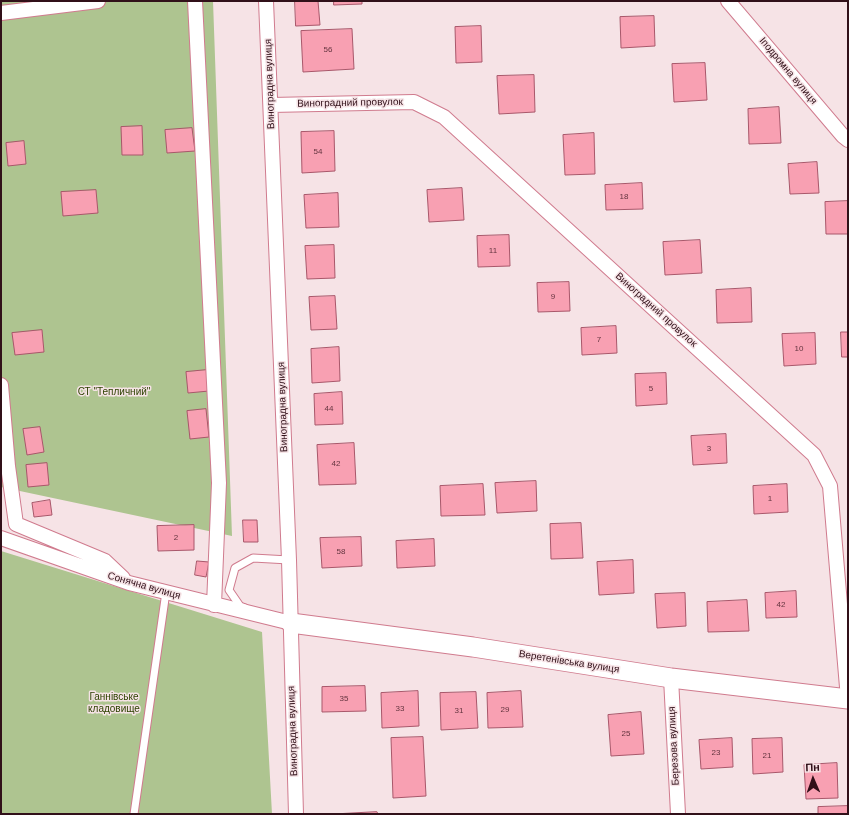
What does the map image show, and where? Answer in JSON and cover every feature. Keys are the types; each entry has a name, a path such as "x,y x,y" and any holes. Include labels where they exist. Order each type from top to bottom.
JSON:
{"street":[{"path":"1,13 28,5 98,1"},
{"path":"195,1 219,483 214,605"},
{"name":"Виноградна вулиця","path":"266,1 289,560 296,814"},
{"name":"Іподромна вулиця","path":"728,1 848,140"},
{"name":"Виноградний провулок","path":"271,105 414,102 444,117 814,456 830,486 848,699"},
{"path":"1,384 8,466 16,524 105,561 129,582"},
{"name":"Сонячна вулиця","path":"1,538 129,582 265,618 291,623"},
{"name":"Веретенівська вулиця","path":"291,623 473,647 671,678 848,699"},
{"name":"Березова вулиця","path":"671,678 678,814"}],"lane":[{"path":"265,618 240,606 230,590 235,568 253,558 289,560"},
{"path":"134,814 166,592"}],"green space":[{"name":"СТ \"Тепличний\"","path":"1,1 213,1 232,536 1,487"},
{"name":"Ганнівське кладовище","path":"1,551 262,632 272,814 1,814"}],"building":[{"path":"295,1 318,1 320,25 296,26"},
{"path":"334,1 362,1 362,4 334,5"},
{"path":"654,16 655,46 621,48 620,17"},
{"path":"481,26 482,62 456,63 455,27"},
{"path":"352,29 354,69 303,72 301,31"},
{"path":"705,63 707,100 674,102 672,64"},
{"path":"534,75 535,112 499,114 497,76"},
{"path":"779,107 781,143 749,144 748,109"},
{"path":"142,126 143,155 122,155 121,127"},
{"path":"192,128 195,151 167,153 165,130"},
{"path":"334,131 335,171 302,173 301,132"},
{"path":"594,133 595,174 565,175 563,135"},
{"path":"24,141 26,164 8,166 6,143"},
{"path":"817,162 819,193 790,194 788,164"},
{"path":"642,183 643,209 606,210 605,185"},
{"path":"462,188 464,220 429,222 427,190"},
{"path":"96,190 98,213 63,216 61,192"},
{"path":"338,193 339,227 306,228 304,195"},
{"path":"848,201 848,234 826,234 825,202"},
{"path":"509,235 510,266 478,267 477,236"},
{"path":"700,240 702,273 665,275 663,242"},
{"path":"334,245 335,278 307,279 305,246"},
{"path":"569,282 570,311 538,312 537,283"},
{"path":"751,288 752,322 717,323 716,290"},
{"path":"335,296 337,329 311,330 309,297"},
{"path":"616,326 617,353 582,355 581,328"},
{"path":"42,330 44,352 15,355 12,333"},
{"path":"841,332 848,332 848,357 842,357"},
{"path":"815,333 816,364 784,366 782,334"},
{"path":"339,347 340,381 312,383 311,349"},
{"path":"207,370 209,391 188,393 186,372"},
{"path":"666,373 667,404 636,406 635,374"},
{"path":"342,392 343,424 315,425 314,394"},
{"path":"206,409 209,437 190,439 187,411"},
{"path":"40,427 44,452 27,455 23,429"},
{"path":"726,434 727,463 693,465 691,436"},
{"path":"354,443 356,484 319,485 317,445"},
{"path":"47,463 49,485 28,487 26,465"},
{"path":"536,481 537,511 497,513 495,483"},
{"path":"483,484 485,515 441,516 440,486"},
{"path":"787,484 788,512 754,514 753,486"},
{"path":"50,500 52,515 34,517 32,503"},
{"path":"243,520 257,520 258,542 244,542"},
{"path":"581,523 583,558 551,559 550,524"},
{"path":"194,525 194,550 158,551 157,526"},
{"path":"361,537 362,566 322,568 320,538"},
{"path":"434,539 435,566 397,568 396,541"},
{"path":"633,560 634,593 599,595 597,562"},
{"path":"197,561 209,562 206,577 195,575"},
{"path":"796,591 797,617 766,618 765,593"},
{"path":"685,593 686,626 657,628 655,594"},
{"path":"747,600 749,631 708,632 707,602"},
{"path":"365,686 366,711 322,712 322,687"},
{"path":"418,691 419,726 382,728 381,693"},
{"path":"521,691 523,727 488,728 487,693"},
{"path":"476,692 478,728 441,730 440,693"},
{"path":"641,712 644,754 611,756 608,715"},
{"path":"423,737 426,796 393,798 391,738"},
{"path":"732,738 733,767 701,769 699,740"},
{"path":"782,738 783,772 753,774 752,739"},
{"path":"837,763 838,798 806,799 804,765"},
{"path":"848,806 848,814 818,814 818,807"},
{"path":"377,812 378,814 334,814"}]}
